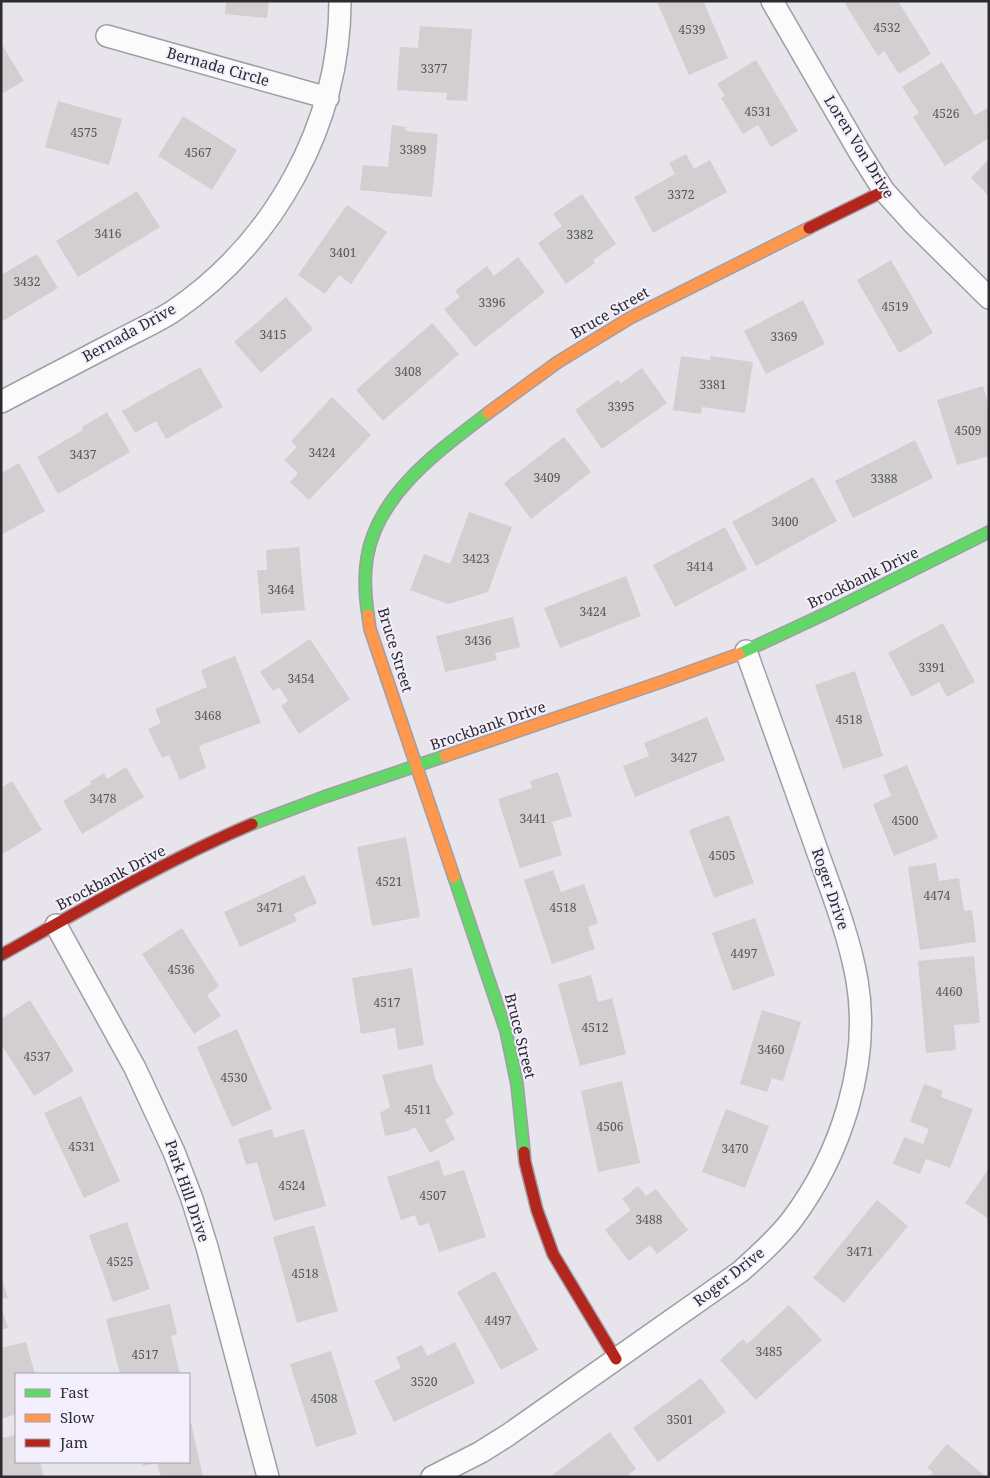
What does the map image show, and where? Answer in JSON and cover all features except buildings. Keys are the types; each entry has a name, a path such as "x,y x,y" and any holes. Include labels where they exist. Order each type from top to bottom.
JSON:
{"street":[{"name":"Bernada Drive","path":"1,402 171,313 226,267 266,222 299,169 328,98 338,46 340,1"},
{"name":"Loren Von Drive","path":"772,1 860,154 884,191 903,213 989,298"},
{"name":"Bernada Circle","path":"107,36 328,98"},
{"name":"Bruce Street","path":"616,1359 553,1254 537,1210 526,1162 517,1084 506,1031 370,629 364,588 368,550 378,524 391,501 426,463 533,379 658,302 884,191"},
{"name":"Brockbank Drive","path":"1,955 160,868 232,833 277,814 664,681 746,650 837,608 989,532"},
{"name":"Roger Drive","path":"432,1477 481,1452 508,1435 740,1272 790,1222 810,1193 827,1162 841,1130 851,1096 856,1068 859,1040 857,982 851,952 834,898 746,650"},
{"name":"Park Hill Drive","path":"56,925 135,1068 174,1152 192,1199 268,1477"}],"traffic: fast":[{"path":"368,615 365,586 367,558 373,535 383,514 413,475 450,442 488,413"},
{"path":"739,654 829,612 989,532"},
{"path":"252,824 324,797 445,756"},
{"path":"454,877 506,1031 517,1084 524,1152"}],"traffic: slow":[{"path":"488,413 558,362 630,318 809,228"},
{"path":"368,615 370,629 454,877"},
{"path":"445,756 739,654"}],"traffic: jam":[{"path":"809,228 884,191"},
{"path":"1,955 156,870 252,824"},
{"path":"524,1152 537,1210 553,1254 616,1359"}]}
